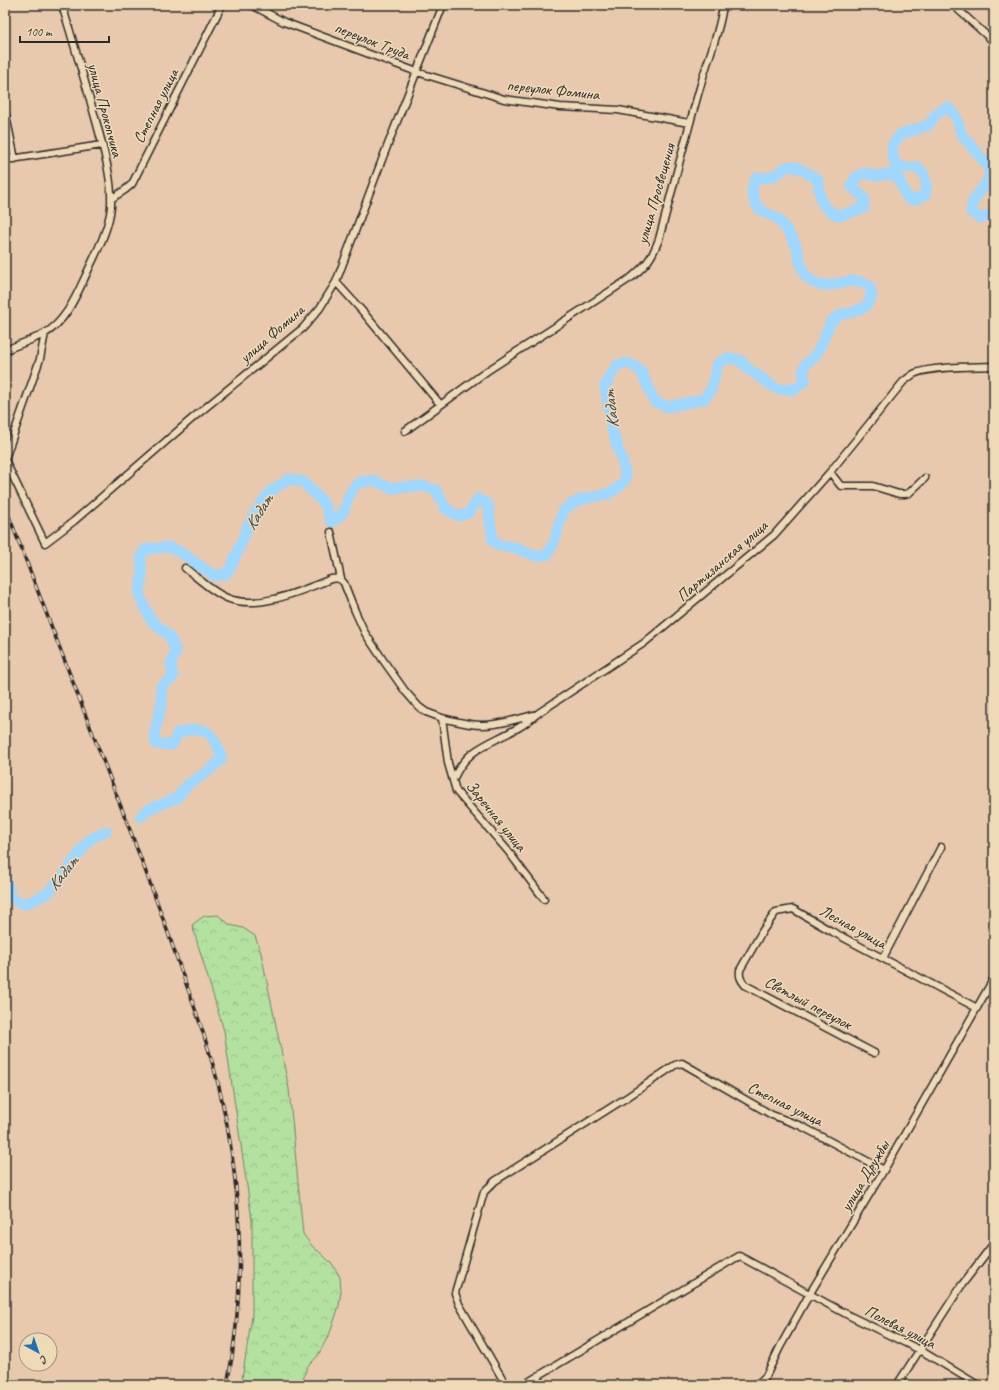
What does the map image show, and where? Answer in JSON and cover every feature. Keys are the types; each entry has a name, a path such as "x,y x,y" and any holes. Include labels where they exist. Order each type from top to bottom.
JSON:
{"street":[{"name":"улица Прокопчика","path":"62,5 102,145 111,199"},
{"name":"Степная улица","path":"111,199 132,184 222,5"},
{"name":"переулок Труда","path":"252,5 284,22 416,72"},
{"name":"улица Фомина","path":"5,459 45,543 74,521 194,417 303,328 320,308 336,282 443,5"},
{"name":"улица Просвещения","path":"405,431 487,371 632,277 653,255 659,239 706,64 722,16 723,5"},
{"path":"953,5 994,42"},
{"name":"переулок Фомина","path":"416,72 504,98 560,106 618,110 689,123"},
{"path":"5,111 15,159"},
{"path":"5,160 102,145"},
{"path":"5,350 45,333 60,321 76,294 103,240 111,213 111,199"},
{"path":"336,282 440,404"},
{"path":"5,459 40,359 45,333"},
{"name":"Партизанская улица","path":"453,780 458,768 465,759 475,751 489,742 514,730 644,643 774,534 830,472 903,382 909,377 915,373 931,370 994,366"},
{"path":"830,472 842,486 873,486 900,494 909,493 925,478"},
{"path":"331,532 341,579 365,633 419,707 426,712 442,718 482,725 503,723 537,714"},
{"path":"185,568 216,592 227,598 236,601 248,602 264,601 287,595 331,579 341,579"},
{"name":"Заречная улица","path":"442,718 448,763 453,780 453,786 460,797 508,851 544,899"},
{"path":"883,958 941,847"},
{"name":"Лесная улица","path":"740,970 763,930 776,912 793,909 831,931 977,1008"},
{"name":"Светлый переулок","path":"740,970 739,976 745,985 874,1053"},
{"name":"улица Дружбы","path":"754,1385 763,1383 780,1347 809,1294 884,1170 994,978"},
{"name":"Степная улица","path":"506,1385 459,1304 455,1293 484,1192 495,1181 675,1065 682,1063 772,1115 801,1126 884,1170"},
{"path":"897,1385 961,1286 994,1244"},
{"name":"Полевая улица","path":"523,1385 739,1256 809,1294 920,1350 978,1385"}],"green space":[{"path":"218,915 230,925 243,928 255,936 261,953 289,1089 303,1234 312,1246 333,1265 340,1277 341,1291 339,1306 330,1333 317,1357 307,1367 301,1385 241,1385 252,1316 252,1220 224,1031 192,925 204,916"}],"waterway":[{"name":"Кадат","path":"140,817 149,809 177,798 187,785 206,773 222,759 212,737 208,732 202,730 196,729 178,733 172,745 156,744 154,734 162,702 161,687 173,677 171,664 176,651 169,636 151,620 139,595 142,574 141,556 146,549 169,547 180,552 215,576 226,574 232,565 252,517 271,491 289,479 303,482 322,501 327,509 331,522 336,520 342,514 350,494 358,483 372,480 391,488 422,486 436,490 446,509 459,516 469,513 478,499 488,505 493,541 499,545 513,547 537,556 547,555 552,547 562,514 570,505 585,498 600,496 614,491 626,478 622,459 612,430 605,386 617,365 629,363 641,371 655,402 667,407 704,399 711,390 718,363 728,358 740,360 748,369 777,389 793,390 805,381 803,373 805,365 816,355 830,323 839,315 856,311 866,306 872,296 869,285 862,282 850,281 832,285 822,285 807,277 802,267 795,244 785,227 778,219 761,210 755,202 752,192 756,178 774,176 786,167 790,166 799,168 818,180 819,193 822,202 828,209 839,216 864,208 864,198 851,186 856,177 865,173 876,176 890,174 898,177 907,198 914,200 925,195 925,177 918,167 908,168 896,165 892,154 893,144 901,134 929,125 935,115 947,107 956,117 962,135 988,166 990,176 973,201 971,212 980,218 994,214"},
{"name":"Кадат","path":"5,879 12,899 25,904 47,894 63,876 89,840 106,831"}],"railway":[{"path":"5,506 156,899 202,1029 219,1087 233,1161 239,1236 237,1311 227,1385"}]}
